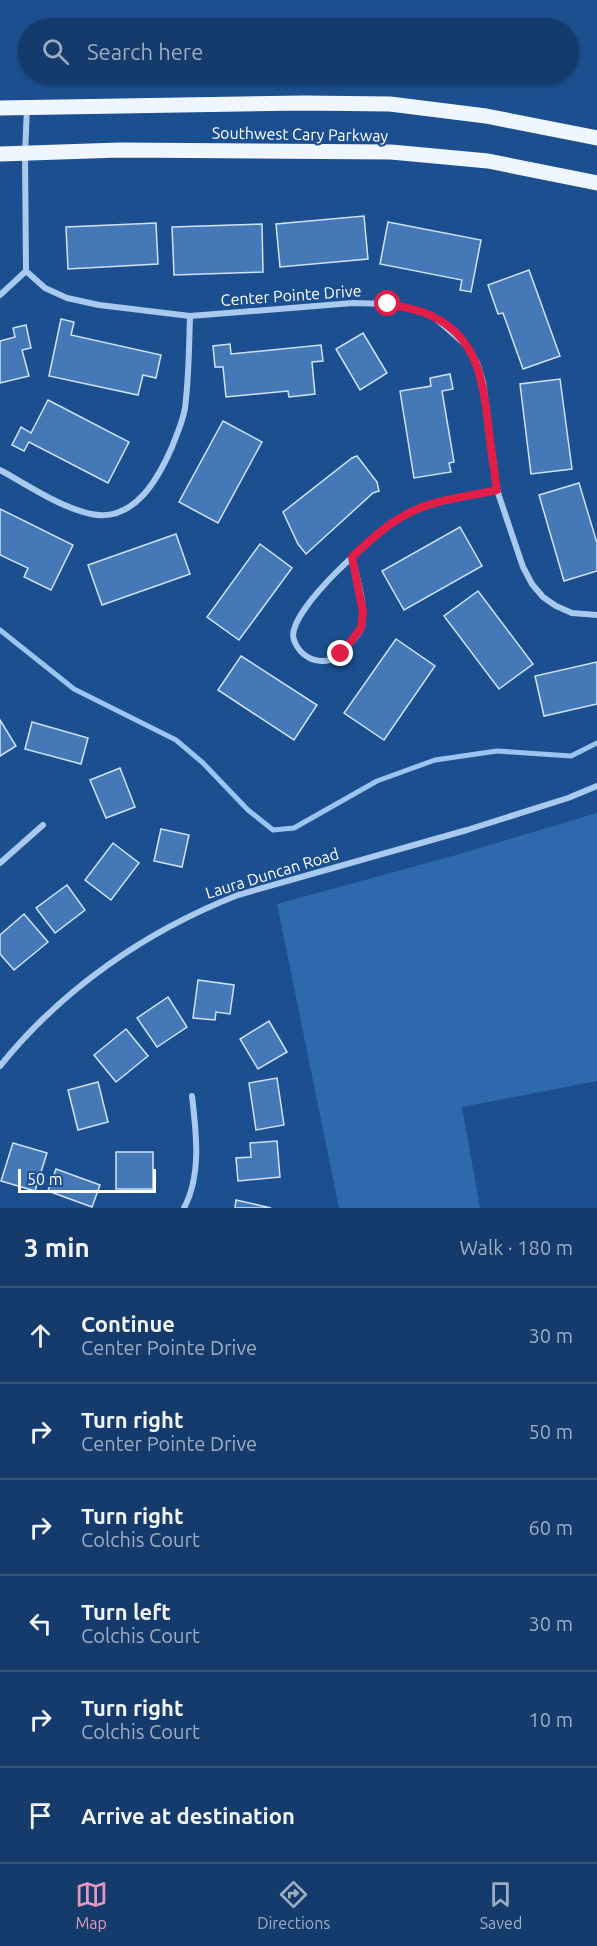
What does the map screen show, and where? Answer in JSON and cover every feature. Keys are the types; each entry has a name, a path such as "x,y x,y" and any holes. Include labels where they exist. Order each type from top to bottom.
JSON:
{"main road":[{"name":"Southwest Cary Parkway","path":"0,108 304,103 390,104 486,116 597,138"},
{"name":"Southwest Cary Parkway","path":"0,154 120,150 391,152 488,161 597,183"}],"street":[{"path":"0,295 26,271 27,107"},
{"name":"Center Pointe Drive","path":"26,271 45,288 67,298 99,305 190,316 353,303 388,304 434,317 467,346 477,363 483,382 497,490 516,550 532,584 543,597 556,606 572,613 597,615"},
{"path":"0,470 57,501 92,514 109,515 127,509 146,493 161,472 180,427 185,408 190,316"},
{"path":"352,557 363,612 361,628 341,654 322,663 309,658 300,650 294,640 292,630 298,617 352,557 379,532 407,514 444,500 497,490"},
{"name":"Laura Duncan Road","path":"0,1066 57,1006 95,973 173,923 248,892 467,830 568,798 597,786"},
{"path":"0,863 43,825"},
{"path":"184,1208 194,1171 196,1137 192,1096"}],"shaded area":[{"path":"597,813 597,1081 462,1107 480,1208 339,1208 277,904 456,855"}],"building":[{"path":"364,216 368,259 280,267 276,224"},
{"path":"388,222 481,240 471,292 460,290 462,280 380,264"},
{"path":"156,223 158,264 68,269 66,227"},
{"path":"262,224 263,272 174,275 172,227"},
{"path":"529,270 560,356 523,369 503,313 498,314 488,285"},
{"path":"61,319 74,322 71,335 161,355 156,378 143,375 138,395 49,376"},
{"path":"26,325 31,348 22,350 29,376 0,383 0,341 15,337 13,328"},
{"path":"363,333 387,373 360,390 336,349"},
{"path":"230,344 231,354 321,345 323,361 312,362 315,394 289,397 288,391 226,397 223,367 215,367 213,346"},
{"path":"450,374 453,389 442,391 454,462 449,463 451,472 414,478 400,391 431,386 430,378"},
{"path":"560,379 572,469 531,474 520,384"},
{"path":"48,400 129,442 108,483 29,442 24,451 12,445 21,427 31,433"},
{"path":"223,421 262,442 218,523 179,502"},
{"path":"357,456 377,482 379,491 373,493 306,554 298,544 283,512"},
{"path":"579,483 597,543 597,571 564,581 539,495"},
{"path":"0,509 73,545 51,590 24,577 28,568 0,555"},
{"path":"460,527 482,566 404,610 382,571"},
{"path":"176,534 190,574 102,605 88,565"},
{"path":"260,544 292,568 239,640 207,617"},
{"path":"478,591 533,664 499,689 444,616"},
{"path":"396,639 435,666 384,740 344,713"},
{"path":"241,656 317,705 294,740 218,690"},
{"path":"597,662 597,704 544,716 535,676"},
{"path":"0,720 16,746 0,756"},
{"path":"32,722 88,738 81,764 25,749"},
{"path":"120,768 135,807 106,818 90,780"},
{"path":"161,829 189,835 182,867 154,861"},
{"path":"113,843 139,863 111,900 85,880"},
{"path":"67,885 85,910 55,933 36,908"},
{"path":"24,914 48,942 14,970 0,954 0,935"},
{"path":"198,980 234,985 230,1014 216,1012 215,1020 193,1018"},
{"path":"168,997 187,1027 157,1047 137,1018"},
{"path":"269,1021 287,1052 258,1069 240,1039"},
{"path":"126,1029 148,1056 116,1082 94,1055"},
{"path":"277,1078 284,1125 256,1130 249,1083"},
{"path":"98,1082 108,1122 78,1130 68,1090"},
{"path":"277,1141 280,1177 238,1181 236,1158 251,1157 250,1143"},
{"path":"13,1143 47,1153 35,1191 1,1181"},
{"path":"116,1152 153,1152 153,1189 116,1189"},
{"path":"56,1169 100,1185 92,1207 48,1191"},
{"path":"236,1200 271,1208 235,1208"}],"waterway":[{"path":"0,630 74,689 176,740 203,763 248,810 273,830 294,828 377,781 435,760 497,751 571,756 597,743"}],"route":[{"path":"341,654 361,628 363,612 352,557 379,532 407,514 444,500 497,490 483,382 477,363 467,346 452,330 434,317 388,304"}]}
